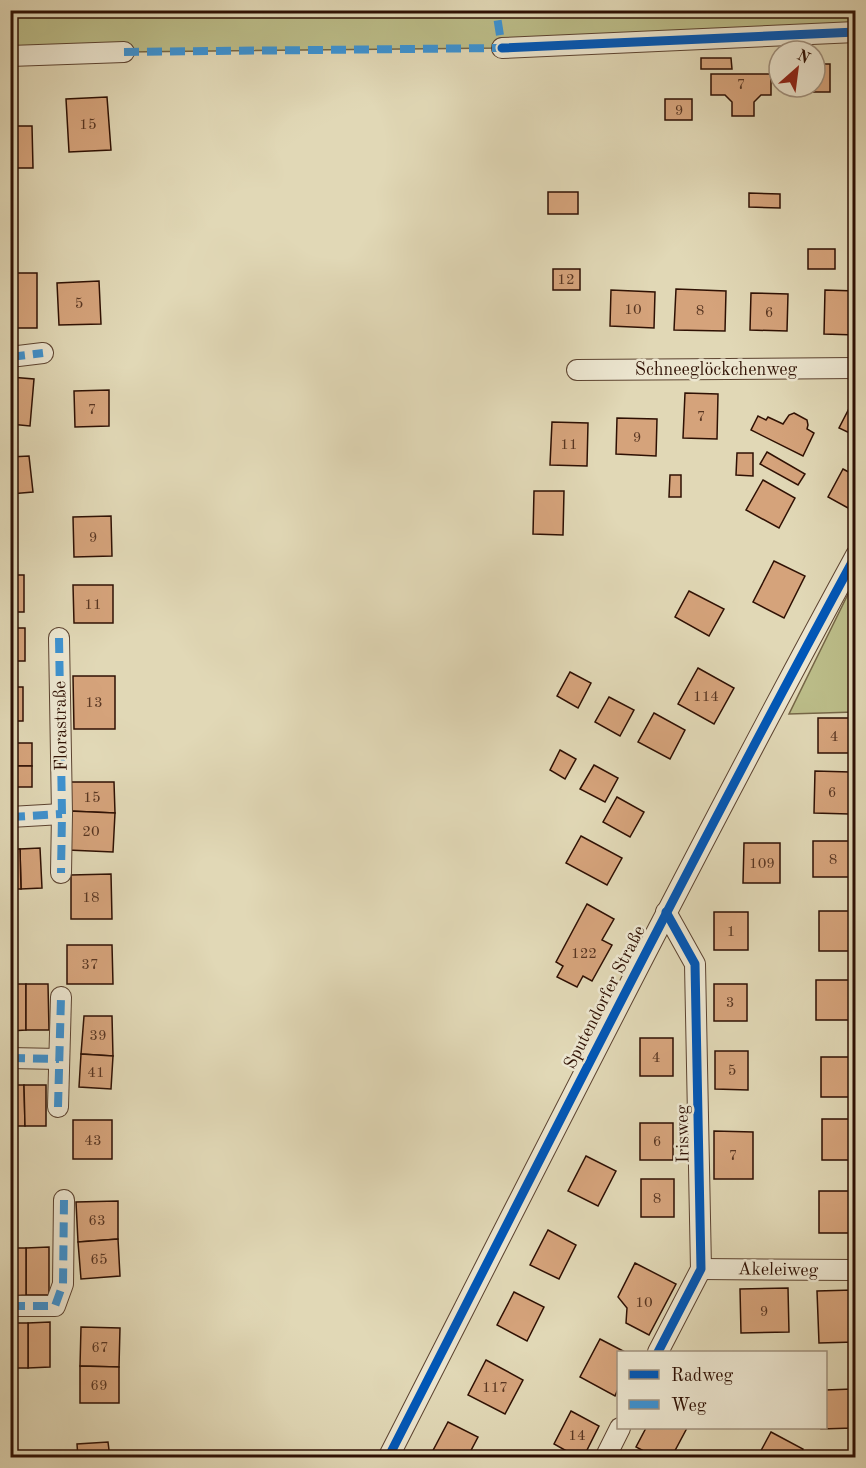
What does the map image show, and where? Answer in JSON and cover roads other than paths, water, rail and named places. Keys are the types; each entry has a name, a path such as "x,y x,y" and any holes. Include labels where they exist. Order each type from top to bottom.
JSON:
{"street":[{"path":"502,48 855,32"},
{"path":"10,56 124,52"},
{"path":"10,357 43,353"},
{"name":"Schneeglöckchenweg","path":"576,370 855,368"},
{"name":"Sputendorfer Straße","path":"388,1458 666,912 855,555"},
{"name":"Florastraße","path":"59,638 62,814 60,873"},
{"path":"10,817 62,814"},
{"name":"Irisweg","path":"659,1351 701,1269 695,964 666,912"},
{"path":"58,1107 61,997"},
{"path":"10,1058 59,1059"},
{"path":"10,1306 55,1306 63,1284 64,1200"},
{"name":"Akeleiweg","path":"701,1269 855,1270"},
{"path":"605,1458 620,1429"}]}
